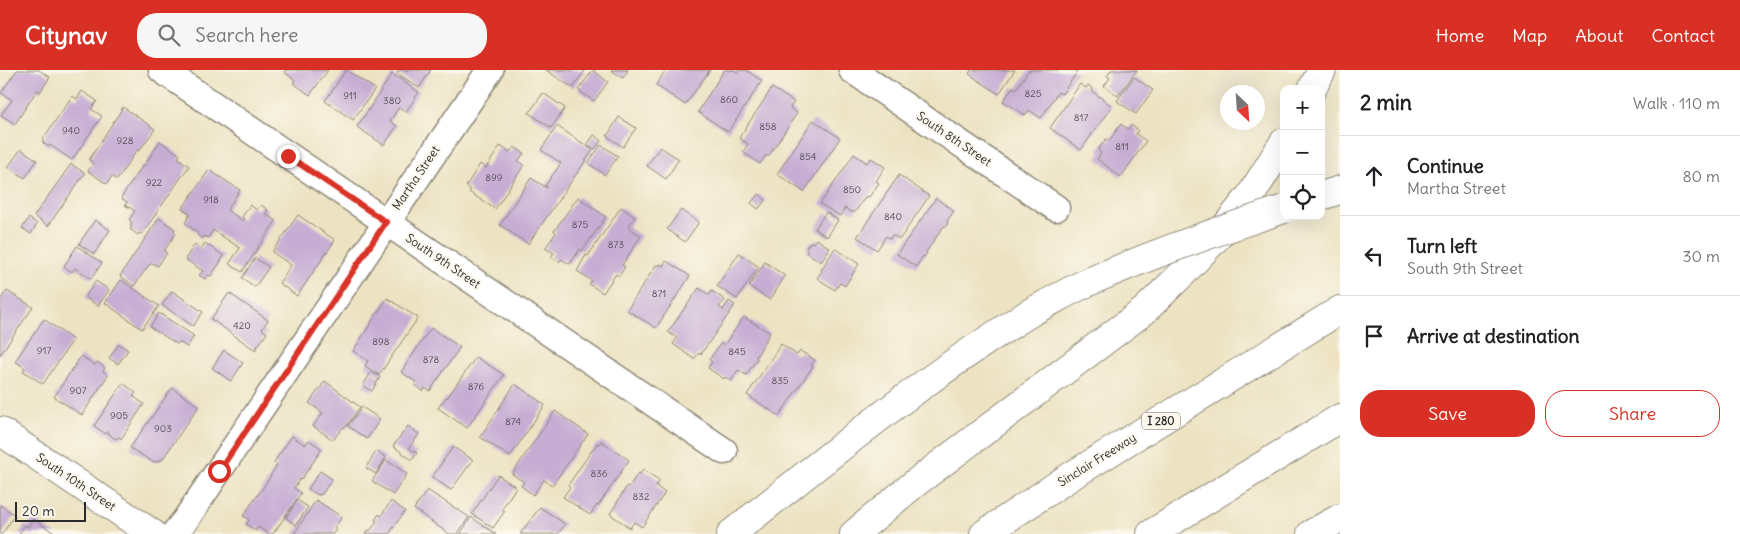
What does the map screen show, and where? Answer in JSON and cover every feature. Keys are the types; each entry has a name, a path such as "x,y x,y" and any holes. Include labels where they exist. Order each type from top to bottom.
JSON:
{"main road":[{"path":"1314,85 1322,70"},
{"path":"854,534 914,484 1144,311 1218,236 1251,195 1280,148"},
{"path":"1325,195 1340,190"},
{"path":"731,534 910,393 963,355 1033,311 1084,285 1134,264 1191,241 1280,210"},
{"name":"Sinclair Freeway","path":"984,534 1068,478 1340,310"},
{"path":"1151,534 1340,418"},
{"name":"South 10th Street","path":"0,431 153,534"},
{"path":"1311,534 1340,518"}],"street":[{"name":"South 9th Street","path":"162,70 724,451"},
{"name":"Martha Street","path":"174,534 490,70"},
{"name":"South 8th Street","path":"852,70 1056,208"}],"building":[{"path":"17,70 39,70 50,77 40,92 37,90 15,124 1,115 12,100 1,93"},
{"path":"285,70 328,70 310,95 293,83 295,80 284,72"},
{"path":"346,70 375,89 353,120 325,101"},
{"path":"399,70 431,70 419,88 397,73"},
{"path":"546,70 585,70 573,88"},
{"path":"593,70 608,82 594,101 578,90"},
{"path":"611,70 628,70 623,78"},
{"path":"666,70 710,70 685,105 656,85"},
{"path":"724,70 734,70 738,73 739,70 746,70 762,81 728,132 698,112"},
{"path":"971,70 1015,70 999,94 969,74"},
{"path":"1029,70 1074,70 1077,72 1062,94 1058,92 1041,118 1029,110 1025,115 1003,101 1013,87 1016,89"},
{"path":"1111,70 1137,70 1118,96 1104,86 1110,78 1107,76"},
{"path":"392,74 419,92 406,112 399,107 390,121 397,126 384,145 357,127"},
{"path":"1134,77 1153,90 1136,114 1117,101"},
{"path":"1080,84 1086,88 1088,85 1093,89 1092,91 1112,106 1081,150 1050,128"},
{"path":"772,88 794,102 790,108 797,113 768,157 766,155 760,164 743,152 748,144 739,138"},
{"path":"82,91 97,101 91,109 102,116 72,160 50,145 49,147 43,143 43,139 72,96 77,99"},
{"path":"543,93 565,108 551,128 529,113"},
{"path":"123,107 155,129 139,151 137,150 117,180 112,176 107,184 88,171 93,163 89,160"},
{"path":"619,117 636,128 623,147 607,136"},
{"path":"813,120 840,138 804,192 777,174"},
{"path":"1121,124 1128,129 1131,125 1138,130 1136,134 1146,141 1121,177 1097,159 1101,153 1098,150 1106,139 1109,141"},
{"path":"557,126 593,150 528,244 500,225 531,178 547,188 545,186 561,163 541,150"},
{"path":"594,135 601,141 595,149 587,145"},
{"path":"160,141 180,155 178,158 189,166 142,234 138,235 130,229 132,222 129,220 135,211 125,205 127,202 121,198"},
{"path":"601,145 618,156 605,175 588,163"},
{"path":"500,146 510,152 514,147 524,153 518,161 524,165 495,209 469,192 471,190 466,186 480,164 486,168"},
{"path":"660,147 679,159 666,179 647,166"},
{"path":"21,149 37,160 25,178 8,167"},
{"path":"854,154 867,163 871,158 885,167 876,181 879,183 869,197 866,196 855,212 845,208 840,216 820,204"},
{"path":"71,164 85,173 48,226 34,216"},
{"path":"209,170 240,190 227,210 243,221 242,217 250,205 257,210 261,205 268,210 266,214 276,221 242,272 229,264 240,248 213,230 208,238 204,236 202,239 197,235 198,233 185,223 190,214 182,209"},
{"path":"899,175 929,196 900,239 892,235 890,239 886,236 877,250 857,237"},
{"path":"759,194 766,200 758,209 751,203"},
{"path":"578,197 606,217 582,251 580,249 570,264 561,259 559,262 551,257 554,253 545,248 556,233 554,231"},
{"path":"936,198 954,211 947,221 946,227 944,226 916,267 897,254"},
{"path":"621,207 635,217 628,227 641,236 622,265 625,267 619,276 616,274 603,293 589,284 592,281 577,271 586,255 588,256"},
{"path":"681,210 699,222 685,242 667,229"},
{"path":"826,212 838,220 827,237 815,229"},
{"path":"298,215 335,240 297,296 279,283 291,265 272,252"},
{"path":"29,218 37,224 31,234 22,228"},
{"path":"159,218 175,229 176,233 164,251 167,253 158,266 152,263 149,265 134,286 120,276"},
{"path":"95,220 110,230 94,254 79,244"},
{"path":"816,239 830,248 821,262 806,252 810,242 813,243"},
{"path":"205,243 224,256 211,276 208,275 205,279 199,275 203,271 185,259 195,244 201,249"},
{"path":"77,246 102,263 91,279 75,268 72,272 64,266"},
{"path":"835,248 859,264 845,286 840,283 835,290 817,278"},
{"path":"739,253 759,267 737,299 717,286"},
{"path":"255,258 269,267 255,287 242,278"},
{"path":"666,261 690,276 656,328 627,310 656,265 660,264 663,266"},
{"path":"765,262 785,276 770,300 749,286"},
{"path":"121,280 159,306 142,329 105,303"},
{"path":"96,281 109,290 98,306 85,297"},
{"path":"699,288 709,295 712,291 725,300 719,307 723,310 729,301 735,305 701,354 699,353 694,359 673,344 677,338 668,332"},
{"path":"7,291 33,307 0,355 0,300"},
{"path":"172,291 203,312 193,326 162,305"},
{"path":"229,293 268,320 262,329 267,333 255,350 211,319"},
{"path":"387,298 418,318 379,375 365,366 368,361 353,351"},
{"path":"159,313 194,336 187,347 179,342 177,344 150,327"},
{"path":"744,317 770,333 756,357 757,359 746,375 738,370 731,381 725,377 724,379 708,368 712,362 709,360 721,343 724,345"},
{"path":"44,319 73,340 43,384 23,371 25,368 15,361"},
{"path":"431,328 460,347 430,391 425,388 423,391 414,385 416,382 401,372"},
{"path":"119,344 128,350 118,364 109,358"},
{"path":"781,344 797,355 800,351 815,360 811,365 813,366 779,416 747,395"},
{"path":"224,350 243,363 231,381 212,368"},
{"path":"81,356 95,365 97,362 105,368 103,371 108,375 82,415 54,397"},
{"path":"476,357 504,375 467,428 438,408"},
{"path":"371,372 380,377 372,391 363,386"},
{"path":"325,381 360,407 345,428 343,427 333,440 313,426 323,413 309,403"},
{"path":"123,383 136,393 133,396 144,404 121,439 119,437 115,439 108,431 106,434 94,426"},
{"path":"515,384 545,405 510,457 480,437"},
{"path":"172,388 199,406 162,460 153,462 130,448"},
{"path":"362,407 380,419 367,439 348,426"},
{"path":"555,411 588,434 552,485 544,480 533,495 521,486 524,482 512,474"},
{"path":"408,426 419,434 409,448 417,453 412,460 393,446"},
{"path":"292,436 305,445 309,440 322,449 294,488 301,493 273,534 269,534 258,527 256,531 246,524 249,520 243,516 271,476 277,465 274,462"},
{"path":"601,441 629,460 590,515 563,497 570,487 568,485 597,443 598,445"},
{"path":"453,447 473,460 451,490 432,477"},
{"path":"376,451 386,457 376,474 366,468"},
{"path":"386,460 407,474 393,495 372,481"},
{"path":"643,469 660,481 656,486 665,493 642,527 634,522 630,528 610,514 627,486 629,487"},
{"path":"320,471 332,479 322,494 318,495 308,489"},
{"path":"498,475 516,487 502,509 505,511 493,528 472,514"},
{"path":"427,490 469,517 457,534 449,534 414,509"},
{"path":"297,500 308,507 296,525 286,518"},
{"path":"316,500 342,517 334,528 336,529 333,534 294,534"},
{"path":"391,501 405,511 389,534 365,534 368,530 370,531 377,521 375,520 379,514 381,516"},
{"path":"0,505 15,515 2,534 0,534"},
{"path":"540,507 565,524 558,534 520,534"},
{"path":"471,517 496,534 460,534"},
{"path":"33,519 56,534 19,534 25,525 28,527"}],"route":[{"path":"219,471 386,222 288,156"}]}
